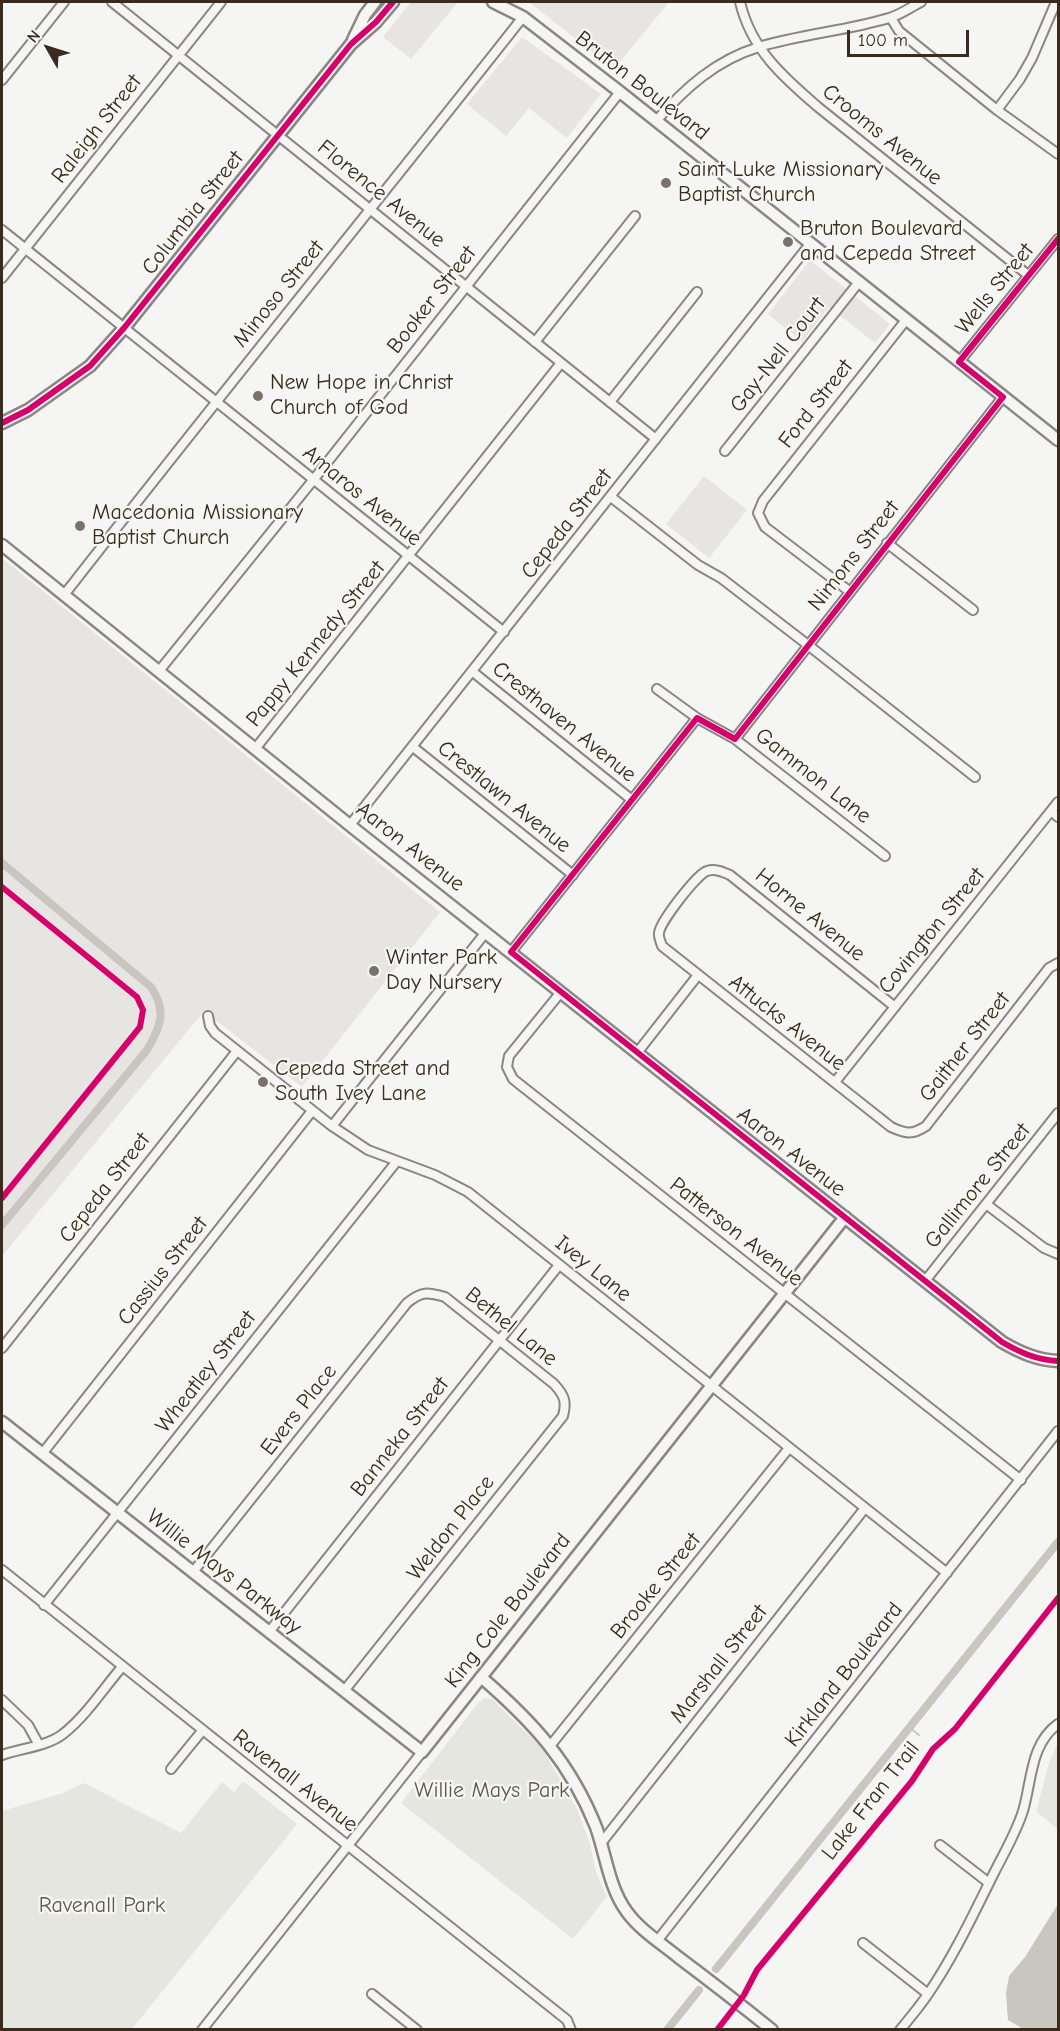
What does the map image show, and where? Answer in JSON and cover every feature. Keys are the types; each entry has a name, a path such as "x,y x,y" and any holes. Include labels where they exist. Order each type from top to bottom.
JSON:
{"street":[{"path":"2,80 64,2"},
{"name":"Florence Avenue","path":"112,2 656,439"},
{"name":"Raleigh Street","path":"2,278 221,2"},
{"name":"Columbia Street","path":"351,44 365,15 375,2"},
{"name":"Columbia Street","path":"2,423 28,410 90,366 124,328 351,44 376,22 393,2"},
{"name":"Bruton Boulevard","path":"493,2 523,16 1059,440"},
{"name":"Bruton Boulevard","path":"512,2 523,16"},
{"name":"Crooms Avenue","path":"740,2 758,47 787,80 818,108 1029,275"},
{"path":"656,121 678,96 722,62 758,47 891,18 921,2"},
{"path":"998,110 1032,58 1056,2"},
{"name":"Minoso Street","path":"64,595 215,401 523,16"},
{"path":"891,18 899,31 998,110 1059,154"},
{"name":"Booker Street","path":"159,671 620,92"},
{"path":"536,342 635,216"},
{"name":"Amaros Avenue","path":"2,230 504,632"},
{"name":"Wells Street","path":"959,362 1059,238"},
{"name":"Cepeda Street","path":"350,825 810,244"},
{"name":"Gay-Nell Court","path":"725,451 859,282"},
{"path":"610,402 697,292"},
{"name":"Ford Street","path":"849,591 765,527 758,513 763,501 906,320"},
{"name":"Pappy Kennedy Street","path":"255,749 561,363"},
{"name":"Nimons Street","path":"735,739 1003,397"},
{"name":"Bruton Boulevard","path":"1047,432 1059,445"},
{"path":"611,496 698,566 721,578 808,645 975,777"},
{"path":"887,543 972,610"},
{"name":"Aaron Avenue","path":"2,544 350,825 1002,1342 1019,1352 1041,1360 1059,1361"},
{"name":"Cresthaven Avenue","path":"473,672 632,800"},
{"name":"Gammon Lane","path":"657,689 697,718 735,739 885,856"},
{"path":"511,952 697,718"},
{"name":"Crestlawn Avenue","path":"413,747 573,875"},
{"name":"Covington Street","path":"835,1083 1059,802"},
{"path":"1051,812 1059,817"},
{"name":"Attucks Avenue","path":"730,875 719,870 707,871 698,877 663,922 658,934 662,946 891,1127"},
{"name":"Horne Avenue","path":"730,875 895,1007"},
{"path":"332,1126 486,932"},
{"name":"Gaither Street","path":"891,1127 902,1132 917,1132 926,1125 1049,968 1059,963"},
{"path":"638,1053 698,975"},
{"name":"Patterson Avenue","path":"561,992 509,1056 507,1067 513,1079 1021,1480"},
{"name":"Ivey Lane","path":"208,1016 210,1026 215,1033 332,1126 368,1150 435,1175 468,1192 946,1573"},
{"name":"Cepeda Street","path":"2,1348 237,1051"},
{"name":"Cassius Street","path":"42,1454 312,1111"},
{"name":"Gallimore Street","path":"925,1281 1059,1113"},
{"name":"Wheatley Street","path":"44,1605 397,1161"},
{"path":"986,1204 1044,1248 1059,1254"},
{"name":"King Cole Boulevard","path":"202,2030 845,1217"},
{"name":"Banneka Street","path":"269,1632 559,1265"},
{"name":"Evers Place","path":"193,1572 407,1303 418,1294 428,1293 445,1297"},
{"name":"Bethel Lane","path":"445,1297 554,1384"},
{"name":"Weldon Place","path":"344,1691 563,1416 566,1404 564,1395 554,1384"},
{"name":"Willie Mays Parkway","path":"2,1422 422,1752"},
{"name":"Kirkland Boulevard","path":"657,1941 1059,1431"},
{"name":"Brooke Street","path":"550,1746 789,1448"},
{"name":"Marshall Street","path":"602,1842 865,1508"},
{"name":"Ravenall Avenue","path":"2,1570 567,2020 571,2030"},
{"path":"2,1755 39,1745 62,1734 122,1667"},
{"path":"481,1677 513,1704 571,1774 602,1842 619,1900 638,1925 772,2030"},
{"path":"2,1700 28,1725 39,1745"},
{"path":"900,2030 928,1994 989,1883 1019,1824 1040,1745 1052,1729 1059,1724"},
{"path":"171,1769 202,1731"},
{"path":"940,1845 989,1883"},
{"path":"863,1942 928,1994"},
{"path":"372,1994 417,2030"}],"shaded area":[{"path":"411,2 458,2 411,59 383,37"},
{"path":"529,2 669,2 614,69"},
{"path":"522,37 601,94 567,138 529,108 506,136 467,104"},
{"path":"810,260 890,324 875,343 829,307 802,342 768,314"},
{"path":"704,476 747,510 709,558 666,524"},
{"path":"2,558 440,912 302,1087 204,1011 2,1256"},
{"path":"1058,1904 1058,2029 1023,2029 1008,2020 1006,1993 1009,1976 1025,1957"}],"green space":[{"name":"Willie Mays Park","path":"485,1698 492,1699 541,1747 577,1809 590,1844 596,1872 607,1897 573,1939 401,1803 478,1703"},
{"path":"1058,1743 1058,1830 1036,1811 1050,1760"},
{"name":"Ravenall Park","path":"243,1781 297,1824 132,2029 2,2029 2,1811 60,1794 84,1783 181,1833 222,1782 234,1792"}],"waterway":[{"path":"2,863 151,987 160,1011 159,1026 147,1050 2,1225"},
{"path":"716,1969 1058,1542"},
{"path":"909,1727 919,1735"},
{"path":"667,2030 699,1990"}],"cycle path":[{"path":"2,423 28,410 90,366 124,328 351,44 376,22 393,2"},
{"path":"1058,239 959,362 1003,397 735,739 697,718 511,952 1002,1342 1029,1355 1058,1361"},
{"path":"2,887 137,997 143,1010 140,1027 2,1198"},
{"name":"Lake Fran Trail","path":"717,2030 744,1995 757,1970 912,1781 933,1749 955,1729 1058,1598"}],"place":[{"name":"Saint Luke Missionary Baptist Church","path":"666,183"},
{"name":"Bruton Boulevard and Cepeda Street","path":"788,242"},
{"name":"New Hope in Christ Church of God","path":"258,396"},
{"name":"Macedonia Missionary Baptist Church","path":"80,526"},
{"name":"Winter Park Day Nursery","path":"374,971"},
{"name":"Cepeda Street and South Ivey Lane","path":"263,1082"}]}
